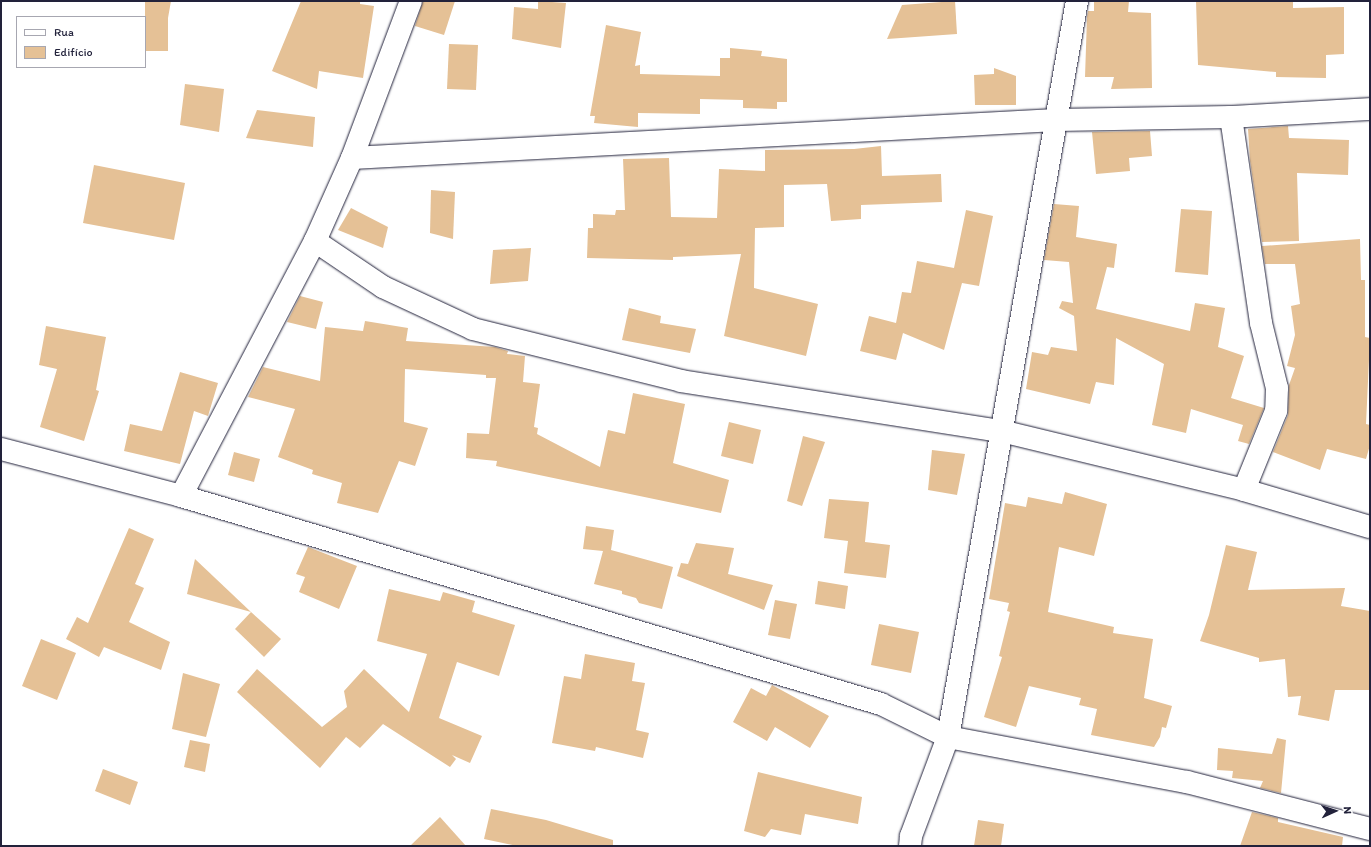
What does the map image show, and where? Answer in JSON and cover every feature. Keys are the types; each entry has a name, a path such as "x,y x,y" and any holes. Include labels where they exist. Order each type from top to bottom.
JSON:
{"street":[{"path":"181,496 315,241 352,158 411,1"},
{"path":"910,846 911,836 948,737 1077,1"},
{"path":"352,158 1056,120 1231,117 1370,109"},
{"path":"1231,117 1261,323 1277,388 1276,411 1244,490"},
{"path":"315,241 383,287 473,329 682,381 1001,431 1244,490 1370,527"},
{"path":"1,449 181,496 882,704 948,737 1187,782 1370,829"}],"building":[{"path":"145,1 171,1 168,18 168,51 146,51"},
{"path":"301,1 360,1 360,4 374,6 363,78 319,71 317,89 272,71"},
{"path":"423,1 455,1 444,35 415,26"},
{"path":"538,1 566,3 561,48 512,39 514,7 538,9"},
{"path":"955,1 957,34 887,39 902,5"},
{"path":"1094,1 1129,1 1128,12 1151,13 1152,88 1111,89 1114,77 1085,77 1087,17 1088,11 1094,11"},
{"path":"1196,1 1293,1 1293,8 1344,7 1344,54 1326,55 1326,78 1276,77 1276,72 1198,65"},
{"path":"606,25 641,32 635,66 640,65 640,74 720,76 720,58 730,58 730,48 762,51 761,56 787,59 787,102 777,102 777,109 743,108 743,100 700,99 700,114 638,113 638,127 594,123 595,116 590,116"},
{"path":"449,44 478,45 476,90 447,89"},
{"path":"994,68 1016,76 1016,105 975,105 974,75 994,74"},
{"path":"185,84 224,89 219,132 180,125"},
{"path":"257,110 315,117 313,147 246,138"},
{"path":"1288,126 1289,138 1349,140 1348,175 1297,173 1299,241 1262,242 1250,161 1248,129"},
{"path":"1150,131 1152,156 1129,158 1130,171 1096,174 1092,132"},
{"path":"881,146 882,176 941,174 942,202 861,205 861,219 831,221 827,184 784,185 784,227 755,228 754,288 818,304 806,356 724,336 741,254 673,257 673,260 587,258 588,228 593,228 593,214 615,215 616,210 625,210 623,159 669,158 671,217 717,218 719,169 765,171 765,150 854,149"},
{"path":"94,165 185,183 174,240 83,223"},
{"path":"431,190 455,192 453,239 430,233"},
{"path":"1054,204 1079,206 1076,237 1117,244 1114,268 1107,267 1096,309 1190,331 1195,303 1225,308 1218,347 1244,356 1231,398 1264,408 1249,444 1238,441 1243,425 1191,409 1186,433 1152,425 1164,364 1116,338 1114,385 1096,382 1090,404 1026,389 1032,352 1048,355 1051,347 1077,351 1074,316 1059,308 1062,301 1073,303 1069,262 1044,260"},
{"path":"351,208 388,227 383,248 338,230"},
{"path":"1181,209 1212,211 1208,275 1175,272"},
{"path":"966,210 993,216 979,286 962,283 944,350 903,333 896,360 860,351 869,316 896,323 902,292 911,293 917,261 954,268"},
{"path":"1360,239 1361,280 1365,280 1365,337 1370,338 1366,424 1370,425 1370,445 1366,459 1327,449 1320,470 1273,452 1288,415 1289,385 1295,368 1287,366 1295,335 1291,306 1300,304 1295,264 1265,264 1262,246"},
{"path":"531,248 528,281 490,284 493,250"},
{"path":"300,296 323,302 316,329 287,322"},
{"path":"629,308 661,316 660,323 696,329 690,353 622,340"},
{"path":"365,321 408,328 406,341 495,347 508,351 507,354 525,356 523,382 540,384 534,427 538,428 537,434 600,467 608,430 625,434 633,393 685,404 673,463 729,480 721,513 496,466 497,461 466,458 467,433 489,434 496,378 486,378 486,375 405,369 404,422 428,428 415,466 399,461 378,513 337,503 342,483 312,474 313,470 278,457 295,409 248,397 263,367 320,381 325,327 363,331"},
{"path":"46,326 106,337 96,390 99,391 84,441 40,427 57,369 39,365"},
{"path":"180,372 218,383 208,416 194,411 180,464 124,451 130,424 162,431"},
{"path":"729,422 761,430 753,464 721,456"},
{"path":"803,436 825,442 802,506 787,501"},
{"path":"932,450 965,454 957,495 928,490"},
{"path":"234,452 260,459 254,482 228,475"},
{"path":"1065,492 1107,504 1094,556 1059,547 1048,612 1114,627 1113,633 1153,639 1144,698 1172,706 1166,728 1162,727 1160,737 1154,747 1091,735 1097,709 1079,705 1081,698 1029,686 1016,727 984,717 1002,657 999,656 1010,612 1007,611 1009,603 989,599 1005,503 1026,507 1028,497 1062,504"},
{"path":"829,499 869,502 865,542 890,545 886,578 844,573 848,541 824,538"},
{"path":"586,526 614,530 611,550 673,567 662,609 639,603 636,598 622,594 622,591 594,584 603,551 583,549"},
{"path":"129,528 154,539 135,584 144,588 129,622 170,642 161,670 104,647 99,657 66,639 77,617 88,623"},
{"path":"696,543 734,548 728,574 773,585 764,610 677,576 681,563 688,564"},
{"path":"1226,545 1257,552 1248,590 1345,588 1341,606 1370,611 1370,690 1335,690 1329,721 1298,715 1301,696 1288,697 1285,659 1259,662 1259,658 1200,641 1209,615"},
{"path":"308,547 357,566 339,609 299,592 305,577 296,574"},
{"path":"195,559 251,612 187,594"},
{"path":"818,581 848,586 845,609 815,604"},
{"path":"389,589 440,601 443,592 475,601 472,612 515,625 499,676 457,662 439,718 482,736 470,763 452,755 456,759 450,767 383,724 360,748 346,737 320,768 237,692 257,669 322,727 347,707 344,691 364,669 409,712 427,654 377,641"},
{"path":"775,600 797,604 790,639 768,635"},
{"path":"251,612 281,639 264,657 235,629"},
{"path":"879,624 919,632 911,673 871,665"},
{"path":"41,639 76,653 57,700 22,686"},
{"path":"585,654 635,663 632,681 645,683 636,730 649,733 643,758 596,747 595,751 552,743 564,676 581,679"},
{"path":"183,673 220,684 206,737 172,729"},
{"path":"772,685 829,716 810,748 775,727 767,741 733,722 751,688 766,696"},
{"path":"1277,738 1286,740 1281,793 1260,788 1263,781 1232,778 1233,771 1217,770 1218,748 1272,754"},
{"path":"190,740 210,744 205,772 184,767"},
{"path":"103,769 138,782 130,805 95,791"},
{"path":"758,772 862,797 858,824 805,814 801,835 771,829 765,837 744,831"},
{"path":"491,809 546,820 613,840 613,846 517,846 484,839"},
{"path":"1252,812 1278,818 1278,822 1343,837 1342,846 1240,846"},
{"path":"440,817 466,846 410,846"},
{"path":"978,820 1004,824 1001,846 974,846"}]}
